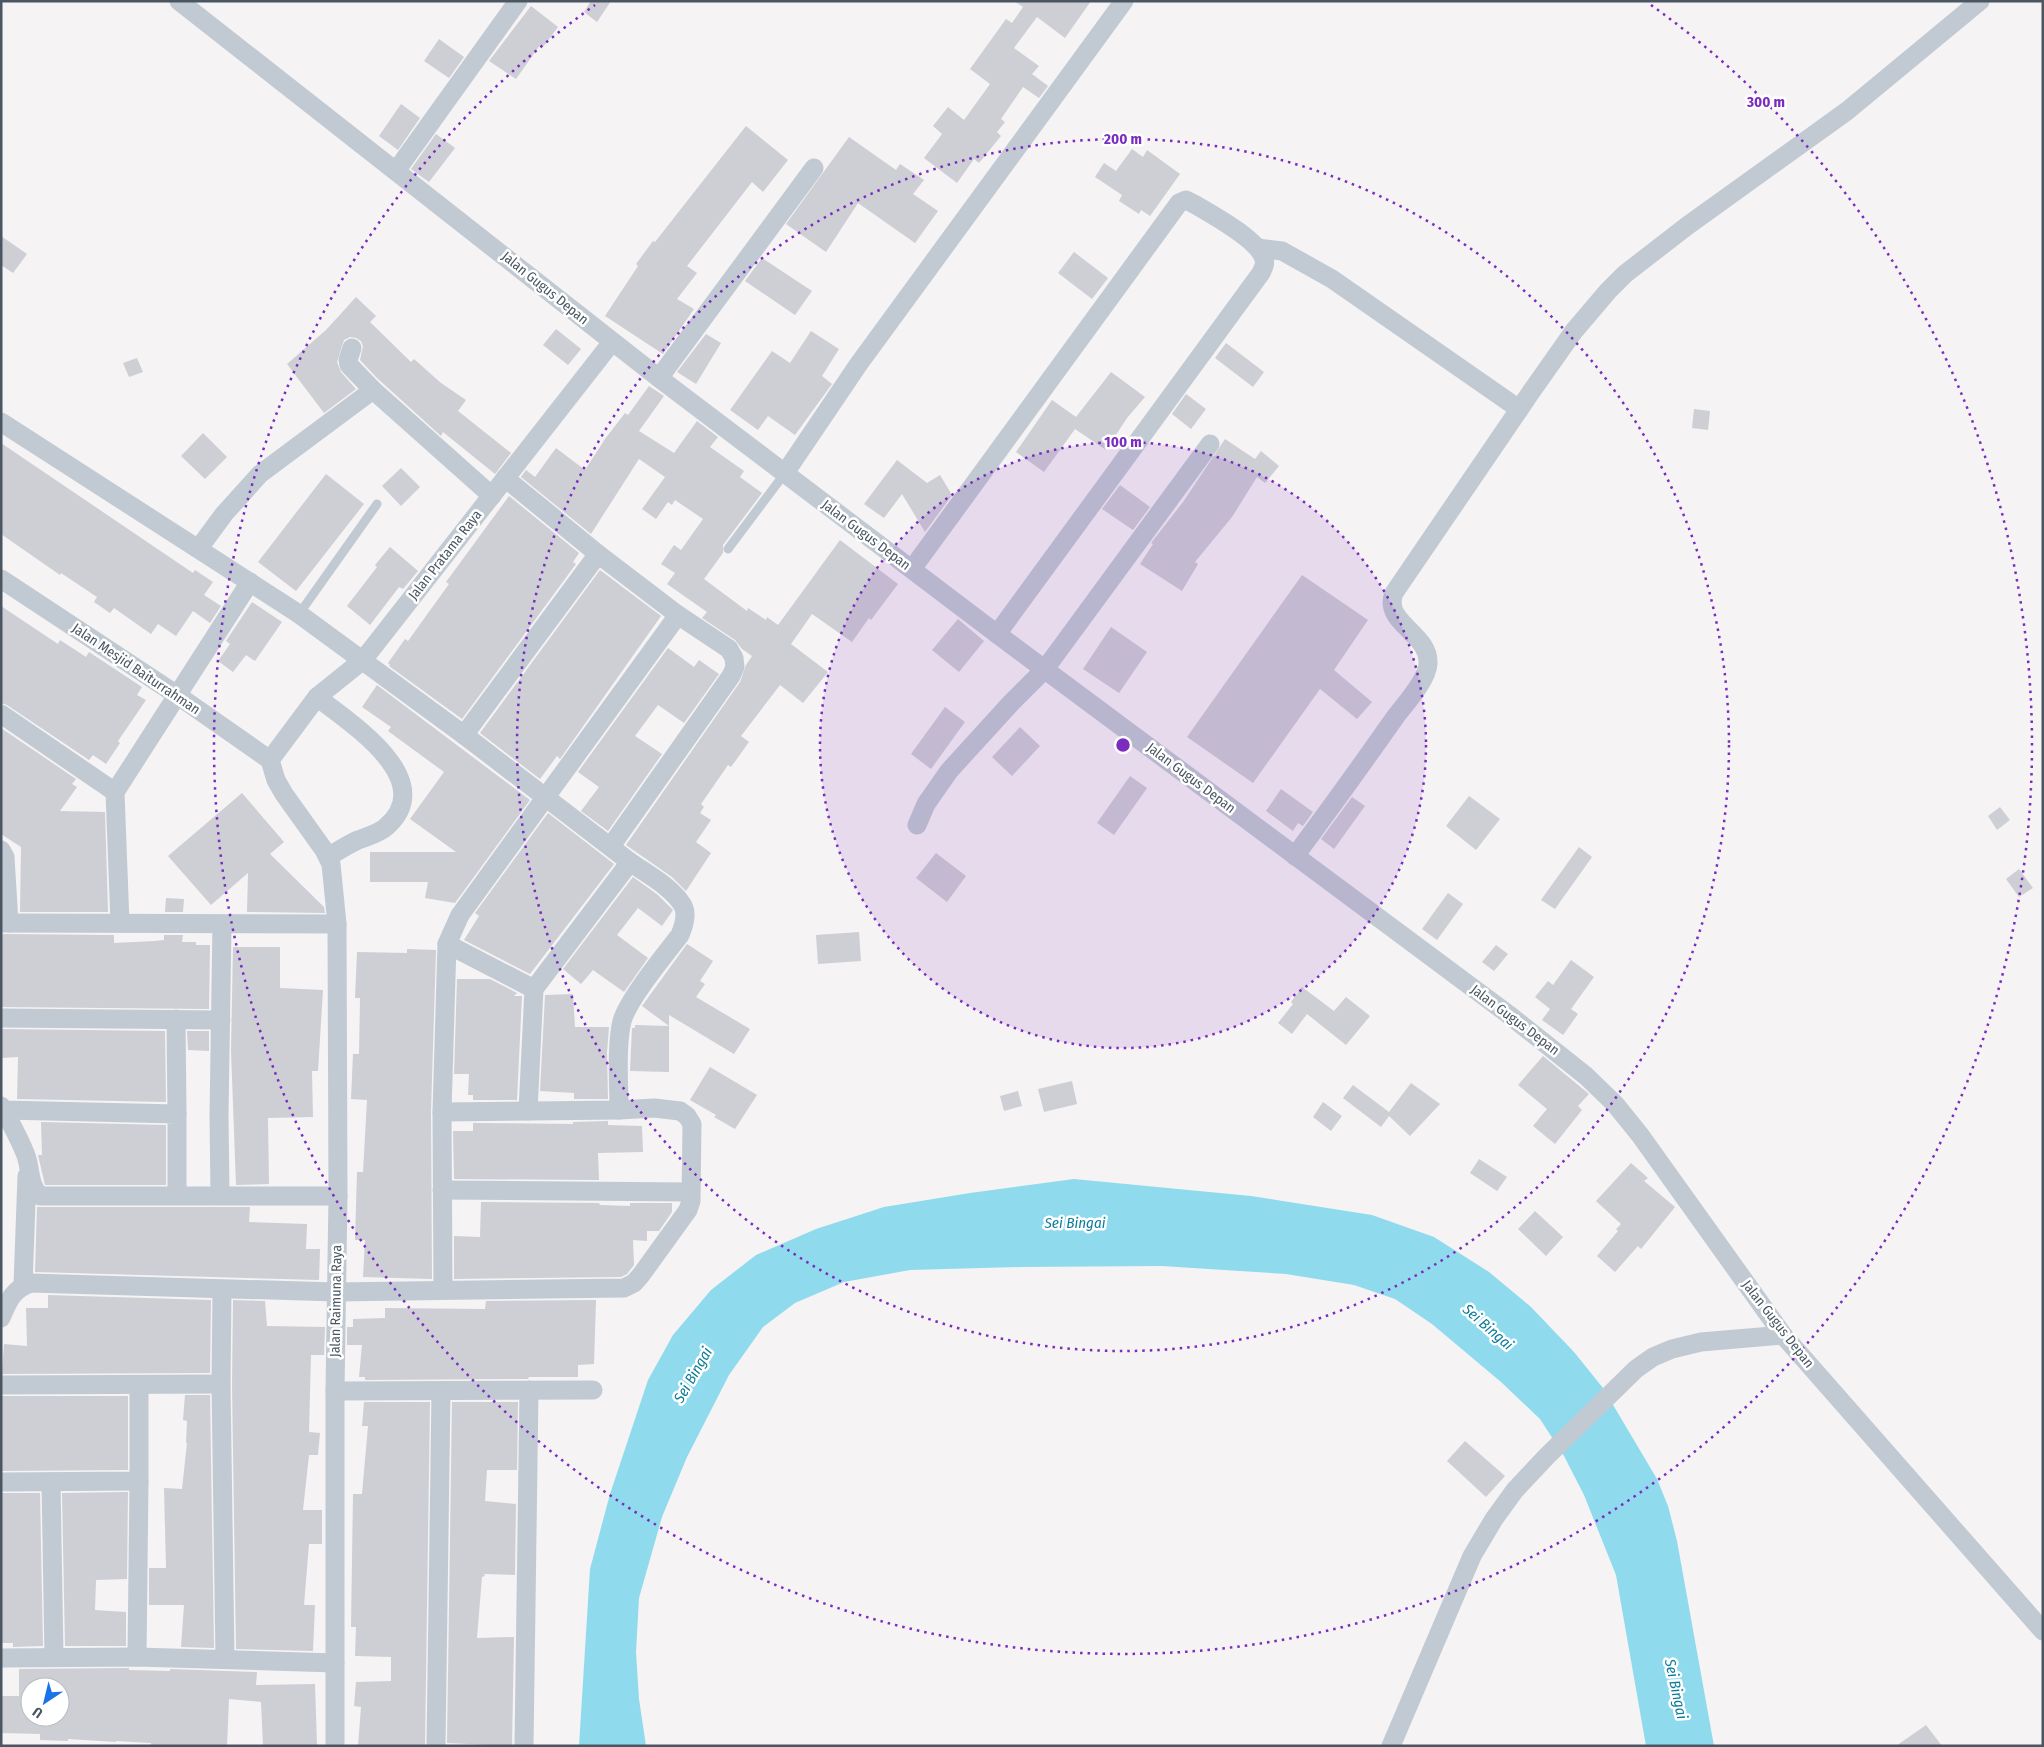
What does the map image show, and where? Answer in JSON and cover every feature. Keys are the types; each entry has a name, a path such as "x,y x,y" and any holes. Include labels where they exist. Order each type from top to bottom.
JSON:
{"street":[{"name":"Jalan Gugus Depan","path":"179,1 659,378 997,634 1553,1049 1615,1104 1640,1135 1783,1335 2036,1614 2043,1631"},
{"path":"396,171 518,1"},
{"path":"785,473 858,365 1124,1"},
{"path":"1295,856 1363,764 1424,676 1428,667 1425,649 1420,640 1395,615 1392,599 1423,548 1574,331 1625,274 1687,226 1846,110 1980,1"},
{"path":"659,378 814,168"},
{"path":"912,569 1178,203 1186,200 1199,207 1258,248 1265,259 1265,265 1256,280 997,634"},
{"path":"1258,248 1282,251 1332,279 1519,409"},
{"name":"Jalan Pratama Raya","path":"270,760 317,697 363,660 612,342"},
{"path":"352,348 348,360 350,365 373,390 492,496"},
{"path":"199,548 224,514 260,474 373,390"},
{"path":"1,422 299,614 611,846 664,887 682,905 685,914 680,934 636,995 622,1020 620,1034 619,1110"},
{"path":"917,825 926,804 949,771 1045,669 1210,444"},
{"path":"505,478 598,554 678,615 729,649 734,658 735,667 731,676 611,846"},
{"path":"464,735 598,554"},
{"name":"Jalan Mesjid Baiturrahman","path":"1,580 270,760"},
{"path":"120,924 115,792 250,582"},
{"path":"443,1289 442,1112 447,944 460,915 678,615"},
{"path":"270,760 276,780 284,794 328,857 346,846 385,828 393,819 400,808 402,795 394,765 380,748 317,697"},
{"path":"1,714 115,792"},
{"path":"1,850 5,857 5,923 337,924"},
{"name":"Jalan Raimuna Raya","path":"328,857 334,875 337,924 338,1196 335,1391 335,1746"},
{"path":"528,1111 534,989 630,862"},
{"path":"220,1195 219,1116 222,924"},
{"path":"447,944 534,989"},
{"path":"1,1018 221,1020"},
{"path":"176,1020 177,1195"},
{"path":"23,1285 26,1155 3,1108 177,1114"},
{"path":"1,1318 7,1302 14,1291 31,1282 336,1292 443,1289 616,1289 630,1286 641,1275 685,1216 690,1201 692,1124 688,1116 680,1111 670,1108 654,1108 442,1112"},
{"path":"27,1167 35,1191 40,1196 338,1196"},
{"path":"442,1190 690,1192"},
{"path":"222,1289 221,1384 226,1659"},
{"path":"1391,1746 1472,1556 1494,1519 1510,1497 1547,1456 1636,1369 1654,1357 1672,1349 1691,1345 1783,1335"},
{"path":"1,1385 139,1386 221,1384"},
{"path":"137,1657 139,1386"},
{"path":"524,1746 529,1390"},
{"path":"335,1391 593,1390"},
{"path":"436,1746 441,1391"},
{"path":"1,1482 139,1481"},
{"path":"51,1482 54,1657"},
{"path":"1,1658 137,1657 335,1663"}],"lane":[{"path":"728,548 785,473"},
{"path":"299,614 377,504"}],"water":[{"name":"Sei Bingai","path":"1074,1179 1251,1196 1372,1215 1434,1237 1489,1272 1531,1307 1574,1352 1603,1388 1657,1479 1668,1506 1677,1541 1714,1746 1646,1746 1616,1575 1584,1495 1564,1456 1540,1419 1501,1382 1432,1324 1395,1299 1354,1285 1286,1274 1162,1266 910,1270 844,1282 795,1303 763,1327 729,1375 687,1457 662,1517 639,1598 636,1652 639,1699 646,1746 579,1746 590,1569 610,1494 648,1380 673,1335 711,1290 756,1255 816,1229 884,1207"}],"building":[{"path":"591,1 611,1 597,22 584,12"},
{"path":"1014,1 1091,1 1065,38 1037,17 1014,48 1039,66 1032,74 1048,86 1039,98 1023,87 1001,119 1005,122 997,132 1001,136 979,163 974,159 957,183 924,158 942,134 933,126 948,107 964,120 990,84 970,69 1006,19 1012,23 1023,7"},
{"path":"531,6 558,27 543,47 540,45 516,79 489,61"},
{"path":"439,39 464,57 449,78 424,61"},
{"path":"401,104 420,118 398,150 379,136"},
{"path":"746,126 788,160 763,192 752,182 687,266 697,273 677,299 694,309 663,354 605,316 638,266 636,264 653,241 655,242"},
{"path":"436,134 455,148 429,182 411,169"},
{"path":"849,137 896,170 900,164 924,180 913,194 938,211 915,243 858,203 826,252 786,224"},
{"path":"1132,149 1143,157 1147,150 1180,174 1150,216 1141,210 1139,214 1119,201 1122,195 1095,177 1104,163 1116,171"},
{"path":"1,236 27,254 13,273 1,265"},
{"path":"1074,252 1108,278 1092,299 1058,273"},
{"path":"762,258 812,291 795,315 745,281"},
{"path":"356,297 376,316 370,322 411,362 414,359 441,383 466,400 458,411 511,453 495,474 443,432 441,436 377,378 360,360 363,346 361,341 356,338 350,337 344,340 337,362 341,372 356,389 324,413 287,364 326,330"},
{"path":"556,329 581,349 568,365 543,345"},
{"path":"811,331 839,349 822,376 832,384 795,435 768,416 758,430 730,410 772,351 790,363"},
{"path":"706,334 721,343 696,384 677,372"},
{"path":"1226,343 1264,372 1253,387 1215,358"},
{"path":"137,358 143,372 129,377 123,363"},
{"path":"1111,372 1145,397 1127,418 1106,450 1075,429 1044,472 1016,452 1052,400 1076,417"},
{"path":"649,386 664,396 639,431 674,453 697,421 718,437 710,447 744,471 740,477 762,493 723,545 723,553 704,579 747,611 748,608 766,620 767,617 778,625 840,540 898,584 871,620 869,618 852,642 812,614 791,644 828,672 803,703 780,685 741,736 749,742 731,767 728,765 701,804 704,807 700,813 711,820 696,842 711,853 686,891 672,877 626,845 740,682 746,665 752,656 742,649 735,640 702,618 707,612 667,584 675,573 661,564 674,545 681,550 703,519 675,500 672,505 668,502 656,519 642,509 665,477 639,459 591,534 521,477 526,470 535,477 556,448 585,470 605,439 625,413 628,415"},
{"path":"1186,394 1206,409 1191,429 1172,414"},
{"path":"1694,409 1710,411 1708,430 1692,428"},
{"path":"203,433 227,457 205,479 181,456"},
{"path":"1225,439 1255,459 1261,451 1279,466 1265,483 1257,477 1232,517 1195,562 1198,564 1182,591 1140,564 1153,544 1151,543 1183,502"},
{"path":"1,443 193,573 195,570 213,582 204,595 221,606 210,623 193,611 176,636 158,624 151,634 114,608 110,613 94,602 97,597 61,573 60,575 1,534"},
{"path":"897,460 927,483 940,475 952,495 925,532 902,494 884,518 864,504"},
{"path":"401,468 420,487 401,506 382,486"},
{"path":"326,474 364,504 296,591 258,562"},
{"path":"1120,485 1150,507 1133,530 1102,509"},
{"path":"509,496 579,553 573,562 576,564 462,719 389,666 388,663 405,639 408,641 449,584 446,582"},
{"path":"390,547 418,571 403,589 399,587 370,625 347,606 377,567 375,565"},
{"path":"600,570 661,616 560,759 557,756 540,779 480,733"},
{"path":"1302,575 1368,620 1334,670 1372,702 1357,719 1320,689 1253,783 1187,737"},
{"path":"252,602 282,622 255,661 246,655 233,672 218,661 230,644 226,641"},
{"path":"1,606 58,644 60,640 86,657 89,652 142,687 137,695 146,700 118,741 120,743 106,764 93,755 89,760 7,705 1,703"},
{"path":"958,619 984,641 959,672 932,650"},
{"path":"1111,627 1147,652 1119,693 1083,669"},
{"path":"668,648 694,667 699,660 719,674 684,723 658,705 635,736 662,754 608,831 581,811 599,787 578,772"},
{"path":"377,685 530,800 455,903 425,898 428,882 370,882 370,852 456,852 410,819 444,772 388,731 391,727 362,707"},
{"path":"945,707 965,722 931,769 911,754"},
{"path":"1020,727 1040,746 1012,776 992,757"},
{"path":"1,728 76,779 72,784 77,787 60,811 105,812 108,912 20,912 21,847 1,834"},
{"path":"1130,776 1147,788 1114,835 1097,823"},
{"path":"1281,789 1313,812 1303,826 1298,823 1293,831 1266,811"},
{"path":"242,793 284,842 270,854 324,907 325,913 247,912 248,873 211,905 168,856"},
{"path":"1469,796 1500,819 1476,850 1446,826"},
{"path":"1352,797 1365,806 1334,849 1321,839"},
{"path":"2000,807 2010,820 1997,830 1988,816"},
{"path":"548,813 614,864 530,974 464,940 479,916 475,913"},
{"path":"1579,847 1592,857 1555,909 1541,900"},
{"path":"936,853 966,876 947,902 916,878"},
{"path":"2019,869 2033,888 2019,897 2006,879"},
{"path":"633,877 658,895 673,910 662,926 638,908 617,935 648,958 624,992 593,970 581,984 563,969"},
{"path":"1448,893 1463,904 1437,940 1422,929"},
{"path":"166,898 184,899 183,912 165,912"},
{"path":"859,932 861,961 818,964 816,935"},
{"path":"1,934 114,935 114,943 164,940 164,935 183,935 182,942 210,945 209,1009 1,1007"},
{"path":"687,944 713,961 700,981 705,984 696,997 750,1029 734,1054 669,1015 669,1026 642,1006"},
{"path":"1496,945 1508,954 1494,971 1482,962"},
{"path":"233,947 280,947 280,988 323,990 318,1071 312,1071 313,1117 268,1118 269,1184 236,1185 231,1051"},
{"path":"407,949 436,950 431,1112 432,1279 363,1277 365,1240 355,1240 357,1172 363,1172 367,1100 351,1099 353,1054 359,1054 360,998 355,998 357,952 407,953"},
{"path":"1571,960 1594,977 1571,1009 1578,1014 1563,1035 1542,1020 1550,1009 1535,997 1548,981 1553,985"},
{"path":"457,979 490,979 517,993 514,996 522,996 517,1100 473,1100 473,1095 468,1095 469,1074 454,1074"},
{"path":"1302,987 1334,1011 1346,997 1370,1016 1346,1045 1307,1014 1292,1034 1278,1023 1293,1004 1291,1002"},
{"path":"573,994 575,1027 609,1027 607,1053 608,1099 574,1099 574,1093 540,1091 545,995"},
{"path":"635,1025 669,1026 669,1072 630,1071 632,1028 635,1028"},
{"path":"1,1029 165,1031 166,1102 17,1099 18,1057 1,1058"},
{"path":"187,1031 209,1031 209,1051 188,1050"},
{"path":"1543,1056 1589,1094 1578,1106 1582,1110 1555,1144 1533,1126 1547,1109 1518,1085"},
{"path":"710,1067 757,1095 735,1129 690,1100"},
{"path":"1072,1081 1077,1104 1044,1112 1038,1089"},
{"path":"1411,1083 1440,1104 1410,1136 1389,1116 1381,1127 1343,1098 1353,1085 1389,1112"},
{"path":"1018,1091 1022,1106 1004,1111 1000,1096"},
{"path":"1323,1102 1342,1116 1331,1131 1313,1117"},
{"path":"608,1121 608,1125 642,1126 643,1152 598,1153 599,1180 454,1179 453,1131 473,1131 473,1123 573,1124 573,1122"},
{"path":"41,1122 166,1125 166,1185 45,1185 38,1155 42,1155"},
{"path":"1479,1159 1507,1177 1497,1191 1470,1173"},
{"path":"1631,1163 1648,1178 1644,1181 1675,1207 1641,1249 1638,1246 1615,1272 1597,1256 1618,1231 1616,1229 1621,1224 1596,1201"},
{"path":"481,1202 599,1203 600,1205 630,1206 630,1203 672,1203 672,1212 659,1231 647,1231 647,1241 633,1240 634,1265 627,1274 621,1277 454,1279 454,1236 480,1237"},
{"path":"37,1207 250,1207 249,1222 307,1224 306,1249 320,1249 319,1280 35,1272"},
{"path":"1535,1211 1563,1237 1546,1256 1518,1229"},
{"path":"48,1295 211,1300 210,1373 2,1374 4,1344 27,1346 26,1308 48,1308"},
{"path":"233,1300 265,1301 267,1326 325,1327 324,1355 311,1355 309,1432 320,1433 318,1455 309,1455 303,1510 322,1510 322,1544 309,1544 304,1605 315,1605 313,1651 236,1649 232,1384"},
{"path":"596,1300 594,1364 578,1365 578,1377 365,1380 365,1377 359,1377 362,1345 347,1345 347,1327 353,1327 353,1319 385,1318 385,1308 485,1309 486,1301"},
{"path":"185,1395 210,1395 214,1648 181,1647 184,1605 149,1605 149,1568 166,1568 164,1488 182,1489 187,1443 187,1421 183,1420"},
{"path":"1,1396 128,1396 128,1470 1,1471"},
{"path":"364,1402 430,1402 425,1746 358,1746 361,1707 354,1706 356,1682 391,1681 391,1657 355,1656 356,1627 351,1627 353,1494 362,1494 368,1426 362,1426"},
{"path":"452,1402 518,1402 517,1470 487,1470 485,1501 516,1504 515,1575 484,1574 485,1576 482,1577 477,1638 514,1637 512,1746 447,1743"},
{"path":"1465,1441 1505,1476 1486,1497 1447,1461"},
{"path":"128,1492 127,1579 96,1580 95,1610 126,1612 126,1646 65,1646 62,1493"},
{"path":"1,1493 40,1493 43,1646 13,1647 13,1643 1,1643"},
{"path":"129,1668 129,1670 170,1671 170,1669 257,1672 256,1685 315,1684 317,1746 263,1746 261,1702 229,1699 227,1746 151,1746 151,1743 116,1741 40,1740 40,1734 1,1733 1,1696 19,1696 19,1669"},
{"path":"1926,1725 1942,1746 1896,1746"}]}
